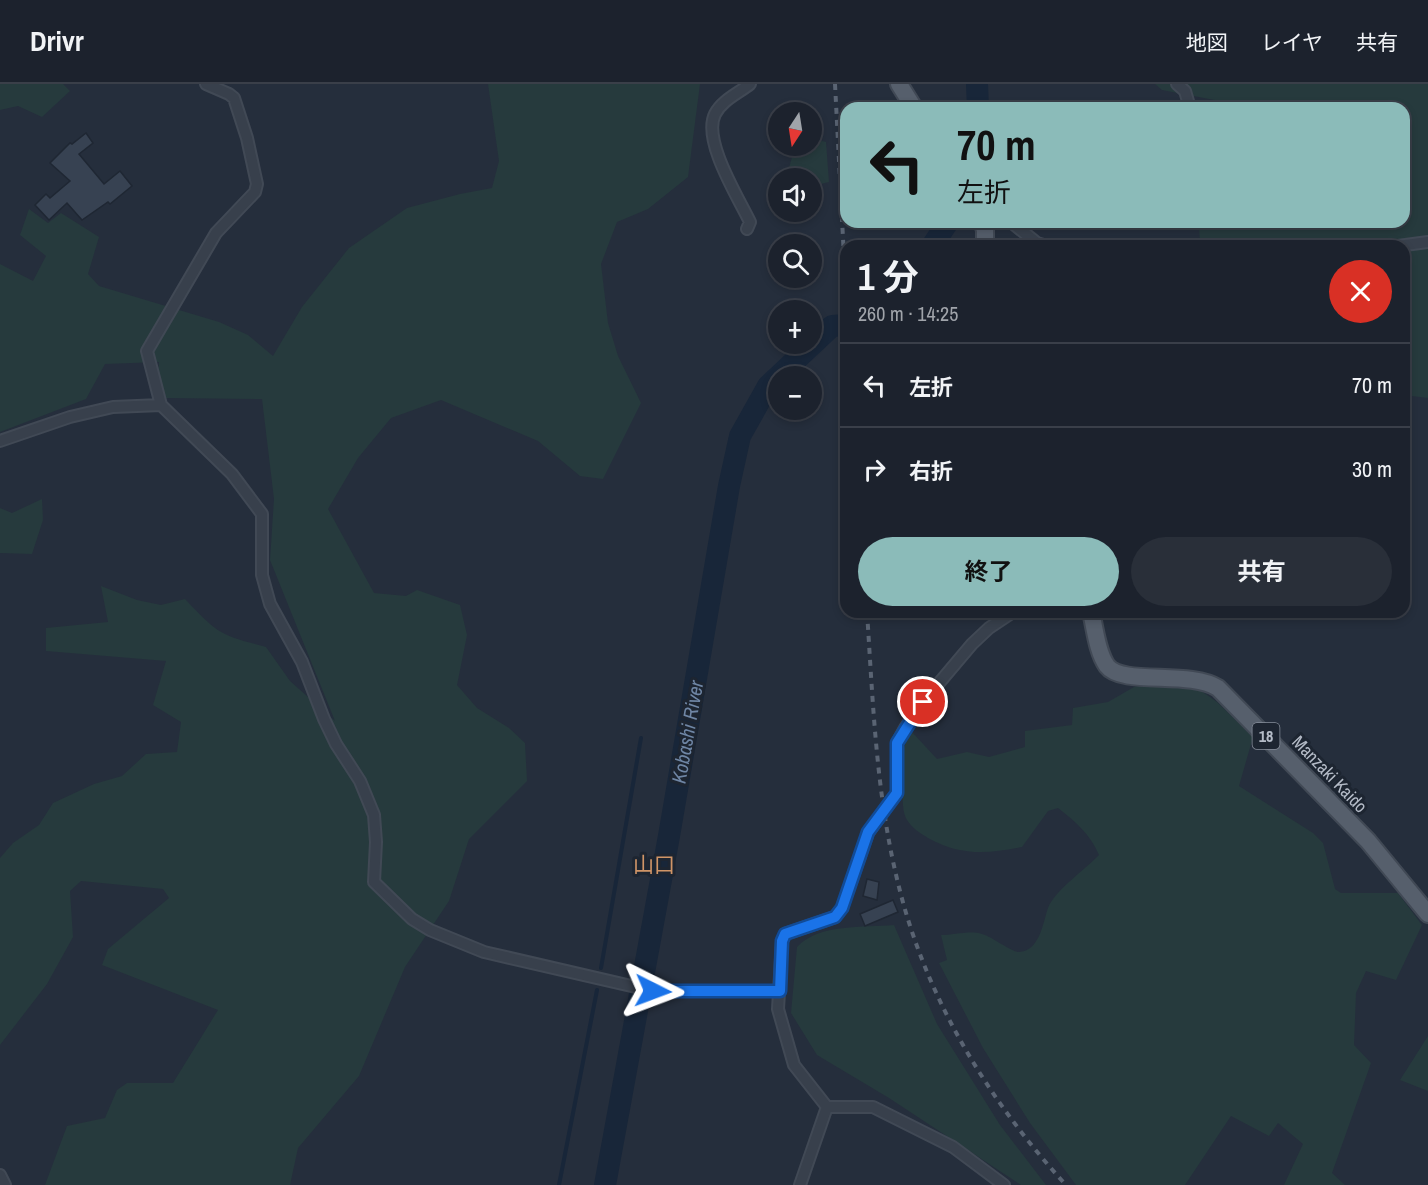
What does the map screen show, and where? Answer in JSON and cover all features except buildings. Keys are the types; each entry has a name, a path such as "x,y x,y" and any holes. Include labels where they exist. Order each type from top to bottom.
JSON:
{"main road":[{"path":"899,84 910,102"},
{"name":"Manzaki Kaido","path":"1092,618 1101,653 1106,665 1112,671 1130,676 1198,679 1218,688 1368,841 1428,914"}],"street":[{"path":"206,84 229,93 234,98 247,138 257,184 251,198 216,232 147,351 161,405 232,474 262,514 262,575 270,604 302,662 328,727 360,781 374,815 376,842 374,882 412,919 430,930 484,951 653,991 780,991"},
{"path":"747,229 750,222 714,145 712,129 715,114 723,103 750,84"},
{"path":"1177,84 1185,91 1188,102"},
{"path":"1018,228 1033,240"},
{"path":"1410,244 1428,242"},
{"path":"0,441 61,420 113,407 161,405"},
{"path":"827,1107 794,1065 778,1009 782,941 785,934 835,917 842,908 868,832 897,793 897,743 905,728 923,702 972,644 989,628 1005,618"},
{"path":"800,1185 827,1107"},
{"path":"827,1107 873,1107 953,1147 1004,1185"},
{"path":"0,1175 5,1185"}],"green space":[{"path":"0,84 63,84 70,91 42,117 18,106 0,110"},
{"path":"488,84 700,84 688,177 648,209 617,222 601,264 608,323 618,356 641,403 603,479 580,476 538,441 441,400 391,418 358,458 328,509 374,593 406,596 417,590 460,605 467,635 457,685 477,708 509,728 525,743 527,781 469,839 449,901 405,967 359,1076 298,1148 290,1185 45,1185 67,1126 105,1118 117,1090 127,1083 173,1083 218,1010 102,965 108,949 169,898 163,889 81,881 70,891 73,937 47,984 0,1045 0,858 13,843 39,825 53,803 94,784 122,776 146,754 177,752 181,722 153,705 166,661 46,651 46,628 108,622 101,586 137,600 161,605 185,599 205,620 221,632 266,647 290,681 335,721 270,560 274,499 262,399 166,398 156,390 159,362 105,364 86,399 0,432 0,264 33,281 46,256 20,235 29,209 48,223 61,213 99,237 88,274 99,286 219,322 248,335 273,356 302,307 349,248 407,208 492,188 499,161"},
{"path":"1155,84 1428,84 1428,398 1410,396 1410,240 1200,240 1199,228 1410,228 1410,102 1225,102 1162,90"},
{"path":"822,141 826,142 829,182 822,184 822,168 789,168 792,156 822,156"},
{"path":"42,499 43,520 32,554 0,553 0,508 12,513"},
{"path":"1148,684 1200,690 1217,702 1253,737 1239,786 1313,833 1323,843 1335,889 1341,893 1398,893 1422,925 1396,980 1366,971 1356,993 1354,1045 1371,1063 1332,1173 1345,1185 1284,1185 1303,1144 1278,1123 1269,1136 1231,1116 1185,1185 1076,1185 1030,1123 983,1048 939,963 947,960 941,935 978,933 1011,950 1019,952 1032,947 1040,935 1048,908 1057,894 1099,855 1082,829 1058,808 1048,811 1022,847 986,852 963,851 928,838 914,828 904,813 901,759 911,731 937,759 967,752 989,757 1025,747 1025,731 1072,725 1073,708 1108,702 1134,687"},
{"path":"894,925 937,1024 1000,1125 1046,1185 1021,1185 889,1098 817,1055 791,1013 797,947 807,939 830,930"},
{"path":"1428,1036 1428,1091 1400,1080"}],"waterway":[{"name":"Kobashi River","path":"977,84 978,102"},
{"name":"Kobashi River","path":"936,240 944,228"},
{"name":"Kobashi River","path":"605,1185 669,836 729,486 740,436 768,386 832,326 840,325"},
{"path":"601,968 641,738"},
{"path":"559,1185 597,990"}],"railway":[{"path":"835,84 840,180"},
{"path":"842,228 843,240"},
{"path":"867,618 880,782 898,883 910,925 942,1006 962,1044 1010,1117 1066,1185"}],"district":[{"name":"山口","path":"654,864"}],"route":[{"path":"653,991 780,991 782,941 785,934 835,917 842,908 868,832 897,793 897,743 923,702"}]}
